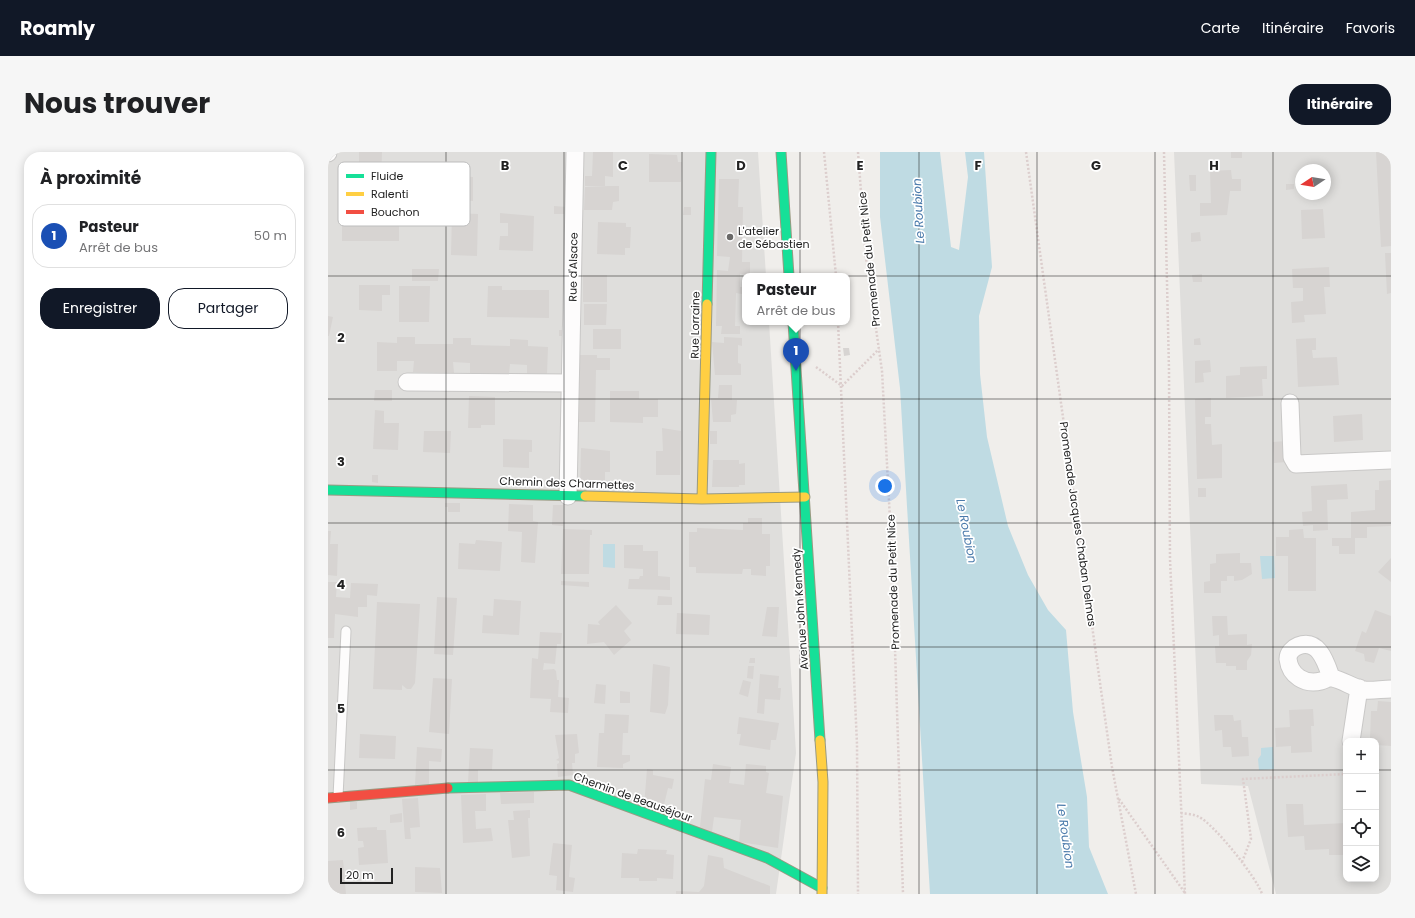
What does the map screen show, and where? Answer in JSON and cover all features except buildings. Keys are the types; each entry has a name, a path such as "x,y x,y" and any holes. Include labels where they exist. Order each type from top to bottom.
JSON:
{"street":[{"name":"Rue d'Alsace","path":"568,496 575,152"},
{"name":"Rue Lorraine","path":"702,499 711,152"},
{"path":"781,152 789,273"},
{"name":"Avenue John Kennedy","path":"793,325 823,782 822,891"},
{"path":"407,382 570,383"},
{"path":"1290,403 1292,457 1296,464 1391,460"},
{"name":"Chemin des Charmettes","path":"328,490 503,493 702,499 805,497"},
{"path":"1331,677 1363,690 1391,689"},
{"path":"1351,738 1359,688"},
{"name":"Chemin de Beauséjour","path":"328,798 460,787 569,785 767,858 822,891"}],"lane":[{"path":"338,797 346,631"}],"path":[{"path":"824,152 836,273"},
{"name":"Promenade du Petit Nice","path":"858,152 866,258 882,371 892,557 903,894"},
{"name":"Promenade Jacques Chaban Delmas","path":"1026,152 1102,697 1118,797 1136,894"},
{"path":"1164,152 1169,370 1170,559 1185,894"},
{"path":"838,325 857,744 858,894"},
{"path":"842,386 879,348"},
{"path":"816,367 842,386"},
{"path":"1242,862 1252,839 1243,779 1343,774"},
{"path":"1118,797 1185,894"},
{"path":"1181,813 1200,817 1217,833 1260,886 1262,894"}],"shaded area":[{"path":"328,152 758,152 766,273 742,273 742,325 769,325 796,753 776,894 328,894"},
{"path":"1174,152 1391,152 1391,894 1276,894 1248,786 1201,784"}],"water":[{"name":"Le Roubion","path":"880,152 940,152 951,247 959,250 968,177 965,152 984,152 992,267 979,316 980,374 987,437 1008,526 1028,575 1048,610 1066,630 1073,712 1087,797 1089,847 1108,894 930,894 900,388 880,217"},
{"path":"603,544 615,544 615,568 603,567"},
{"path":"1260,556 1274,556 1275,578 1262,579"},
{"path":"1273,747 1274,769 1259,770 1258,759 1261,755 1261,748"}],"traffic: fast":[{"path":"707,304 711,152"},
{"path":"781,152 789,273"},
{"path":"793,325 820,740"},
{"path":"328,490 585,496"},
{"path":"448,788 569,785 767,858 822,888"}],"traffic: slow":[{"path":"702,499 707,304"},
{"path":"585,496 702,499 805,497"},
{"path":"820,740 823,782 822,894"}],"traffic: jam":[{"path":"328,798 448,788"}],"place":[{"name":"L'atelier de Sébastien","path":"730,237"},
{"name":"Pasteur","path":"796,371"}]}
